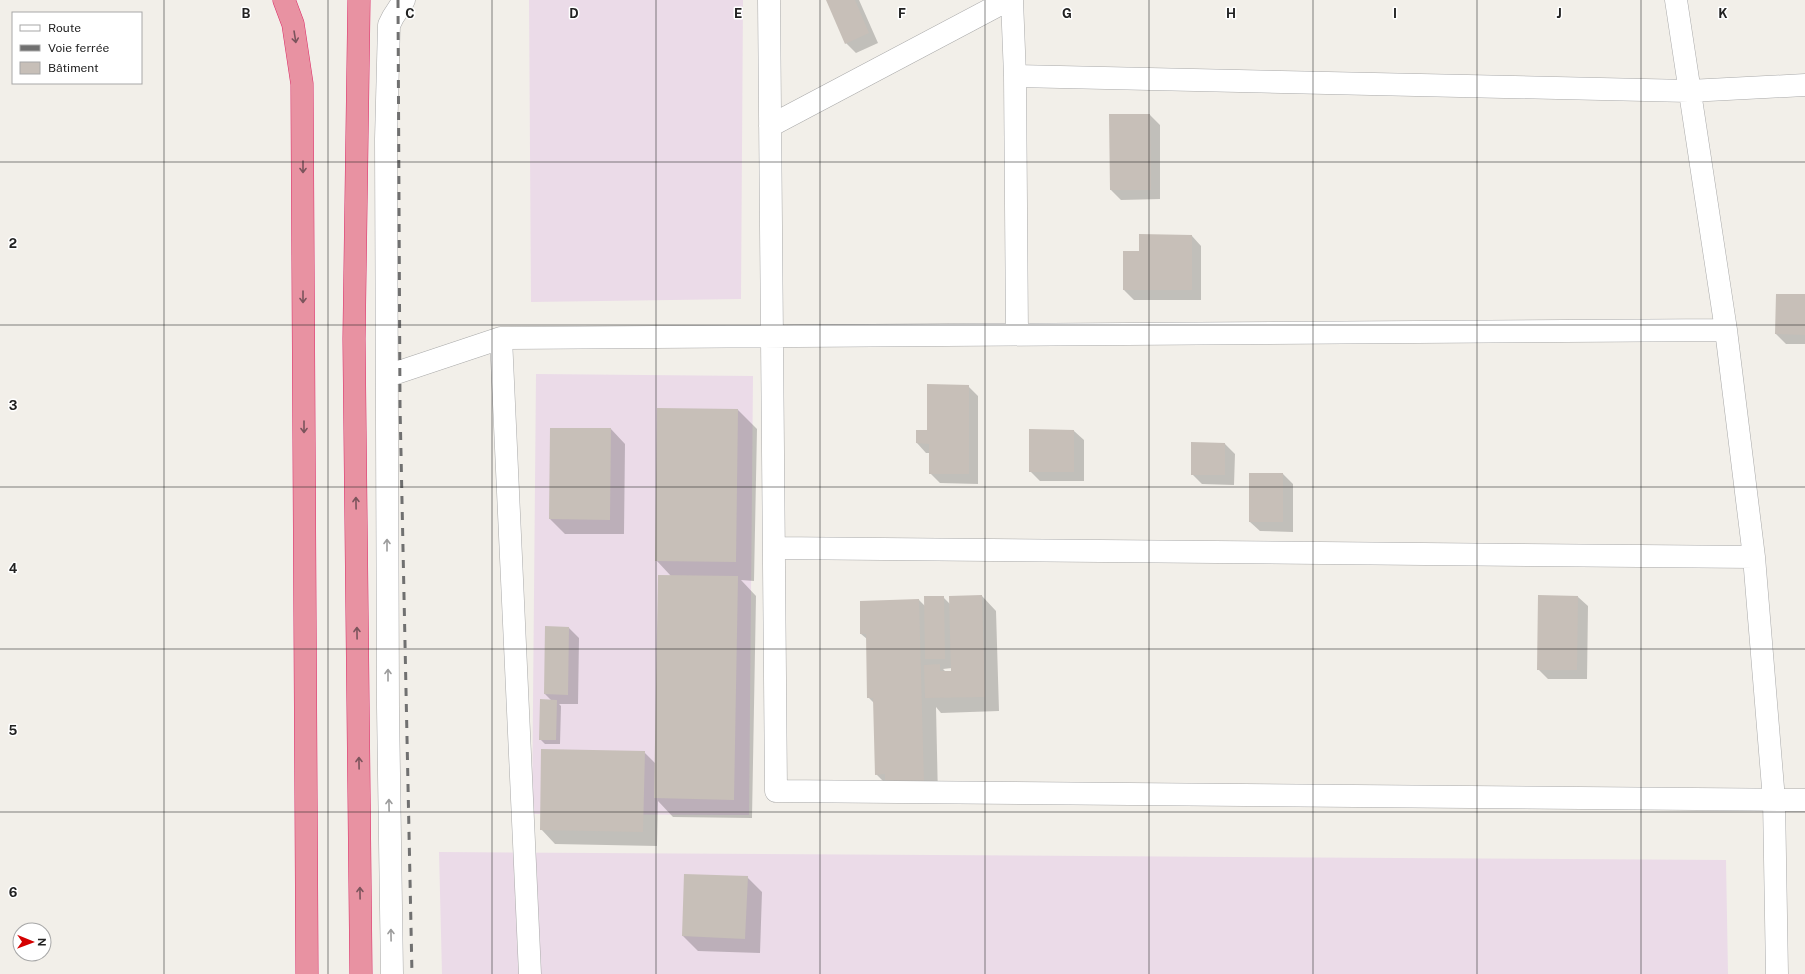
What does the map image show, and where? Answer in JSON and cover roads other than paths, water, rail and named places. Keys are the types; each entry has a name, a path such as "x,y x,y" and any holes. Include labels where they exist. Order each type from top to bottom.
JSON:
{"highway":[{"path":"284,0 293,24 302,84 307,974"},
{"path":"359,0 354,347 361,974"}],"street":[{"path":"392,974 388,707 386,139 389,26 404,0"},
{"path":"769,0 776,791 1805,800"},
{"path":"770,126 1008,0"},
{"path":"1012,0 1015,76 1016,334"},
{"path":"1676,0 1726,330 1754,557 1774,800 1777,974"},
{"path":"1015,76 1689,91 1805,85"},
{"path":"387,376 501,338 1726,330"},
{"path":"501,338 530,974"},
{"path":"774,548 1754,557"}],"railway":[{"path":"398,0 400,406 412,974"}]}
